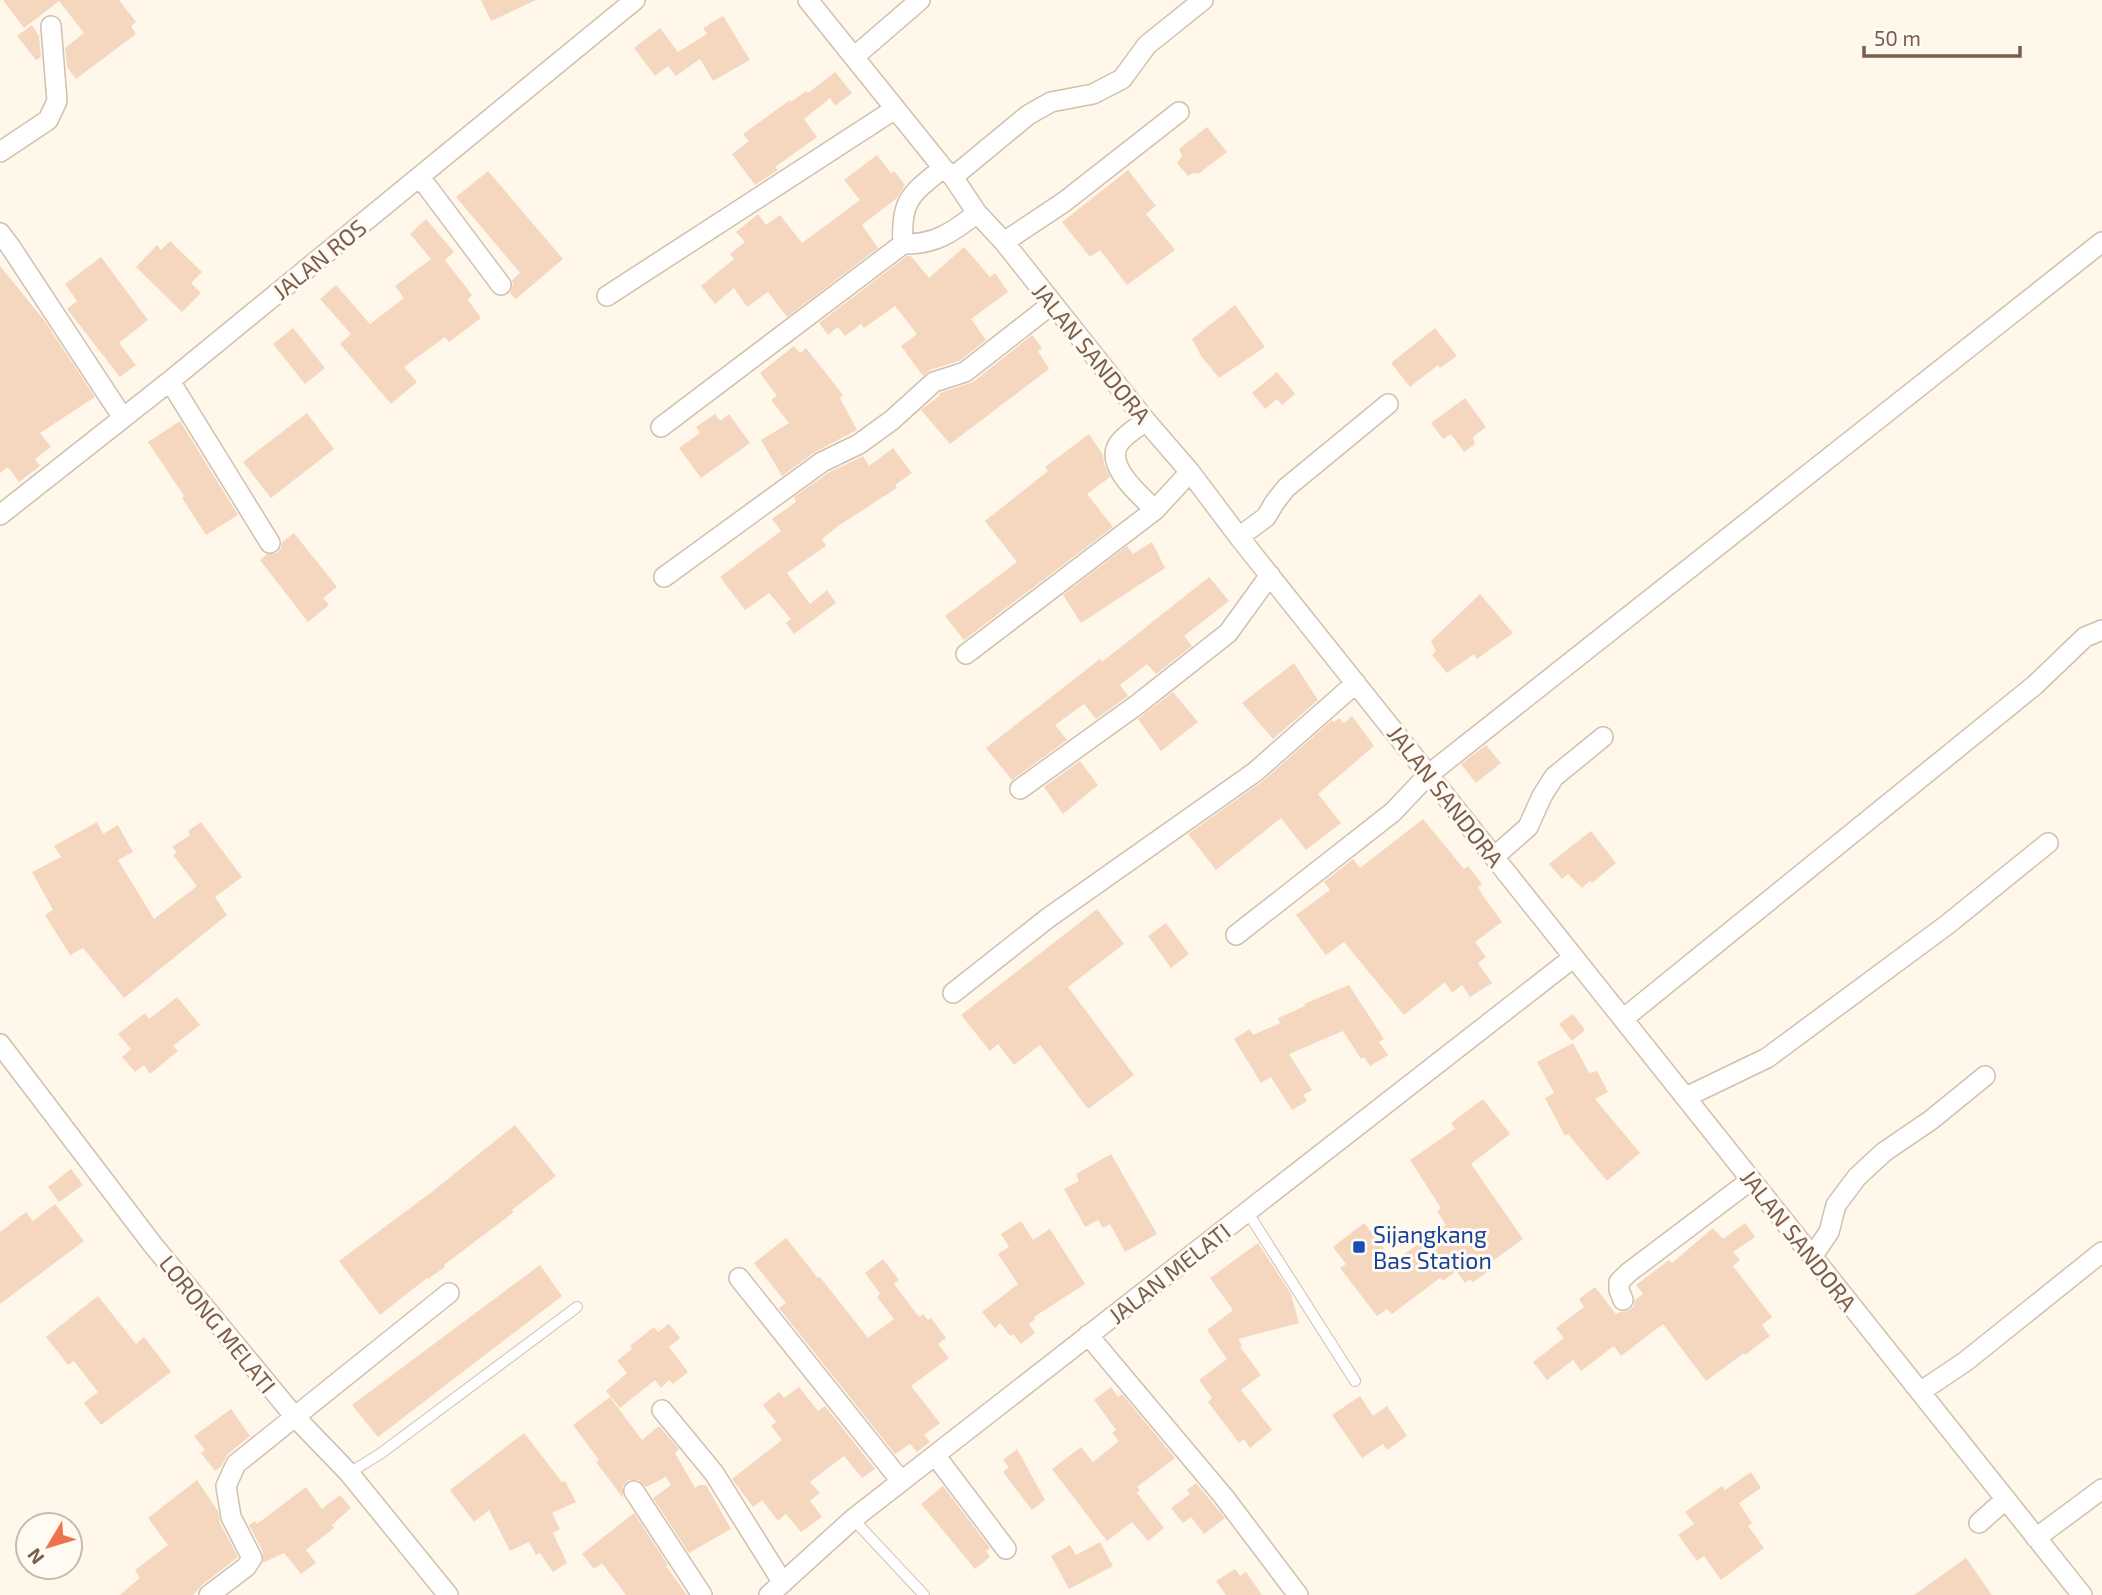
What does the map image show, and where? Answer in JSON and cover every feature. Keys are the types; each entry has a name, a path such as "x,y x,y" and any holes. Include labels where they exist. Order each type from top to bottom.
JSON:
{"street":[{"name":"JALAN ROS","path":"0,515 170,382 635,0"},
{"name":"JALAN SANDORA","path":"808,0 948,172 977,213 1004,242 1146,421 1190,472 2081,1595"},
{"path":"854,57 920,0"},
{"path":"903,244 901,222 906,203 916,191 1051,102 1093,93 1122,79 1147,44 1203,0"},
{"path":"0,152 48,120 57,101 51,26"},
{"path":"607,296 895,108"},
{"path":"1004,242 1064,202 1179,112"},
{"path":"420,177 501,285"},
{"path":"661,427 903,244 926,242 950,234 977,213"},
{"path":"0,233 123,418"},
{"path":"1236,935 1393,812 1428,775 2102,242"},
{"path":"664,577 822,462 859,444 934,382 965,372 1052,304"},
{"path":"170,382 270,543"},
{"path":"1239,537 1266,517 1286,488 1388,404"},
{"path":"1146,421 1119,442 1114,457 1130,485 1155,510"},
{"path":"965,654 1155,510 1190,472"},
{"path":"1020,789 1138,704 1228,633 1270,575"},
{"path":"1623,1019 2035,685 2085,637 2102,630"},
{"path":"953,993 1048,918 1255,772 1356,683"},
{"path":"1494,858 1528,827 1554,777 1603,737"},
{"path":"1686,1097 1767,1058 1948,924 2048,843"},
{"name":"JALAN MELATI","path":"776,1589 853,1519 1574,957"},
{"name":"LORONG MELATI","path":"0,1044 153,1245 295,1417 349,1473 448,1595"},
{"path":"1812,1257 1829,1233 1836,1205 1857,1177 1884,1152 1931,1120 1985,1076"},
{"path":"1623,1300 1619,1282 1628,1273 1751,1180"},
{"path":"1920,1392 1966,1361 2102,1252"},
{"path":"739,1278 901,1481"},
{"path":"209,1595 246,1567 252,1558 230,1517 226,1486 236,1464 449,1293"},
{"path":"1088,1335 1224,1497 1298,1595"},
{"path":"662,1410 713,1473 776,1589"},
{"path":"935,1455 1006,1549"},
{"path":"2036,1538 2102,1489"},
{"path":"634,1491 702,1595"},
{"path":"1979,1523 2006,1499"}],"lane":[{"path":"1248,1213 1355,1381"},
{"path":"349,1473 380,1454 577,1307"},
{"path":"853,1519 924,1595"}],"building":[{"path":"3,0 119,0 136,22 131,26 136,34 76,79 67,67 65,48 84,33 59,1 24,28"},
{"path":"481,0 536,0 491,21"},
{"path":"723,16 750,60 713,81 700,59 676,76 668,66 655,76 634,48 660,28 678,52 707,34 703,28"},
{"path":"32,25 39,36 41,57 36,60 17,36"},
{"path":"835,72 852,93 835,106 830,98 804,119 817,137 775,167 778,170 755,185 732,154 749,141 743,134 790,100 791,102 806,91 808,93"},
{"path":"1207,127 1227,152 1198,174 1188,176 1177,163 1182,156 1179,149"},
{"path":"877,155 905,185 897,198 862,225 878,248 787,317 768,292 747,307 734,288 715,304 701,286 734,259 730,254 745,242 736,232 758,214 766,225 780,215 802,243 860,200 844,180"},
{"path":"1128,170 1156,206 1146,214 1175,250 1127,285 1100,250 1090,257 1062,222"},
{"path":"488,171 563,259 516,299 510,293 512,280 520,273 456,197"},
{"path":"426,219 454,252 445,260 472,295 468,300 481,318 449,342 445,337 404,367 417,382 391,404 340,344 351,334 320,299 336,285 370,324 404,298 395,286 431,259 410,234"},
{"path":"170,241 202,272 191,283 201,293 182,312 136,267 157,245 161,250"},
{"path":"964,247 990,277 995,273 1008,292 971,319 986,340 959,361 930,370 923,376 901,346 917,334 895,306 864,328 861,324 845,336 838,327 828,335 819,323 907,256 911,256 929,278"},
{"path":"101,257 148,320 119,343 136,365 120,377 67,309 77,301 65,284"},
{"path":"0,266 44,320 95,397 40,433 51,447 35,459 40,466 19,482 8,467 0,473"},
{"path":"1235,305 1265,347 1219,378 1201,356 1192,339"},
{"path":"293,328 325,368 305,384 273,344"},
{"path":"1435,328 1457,356 1440,368 1438,365 1410,387 1391,363"},
{"path":"1032,335 1042,348 1038,351 1049,369 950,444 921,410 940,393 973,382"},
{"path":"794,346 800,353 806,348 843,395 840,398 857,430 815,452 782,476 761,440 789,423 771,400 777,396 760,373"},
{"path":"1277,372 1295,394 1282,405 1277,399 1265,409 1252,393"},
{"path":"1465,398 1486,427 1473,437 1475,444 1464,452 1451,434 1443,439 1431,423"},
{"path":"307,413 334,449 271,498 243,462"},
{"path":"715,414 720,421 729,414 750,443 701,478 679,448 700,433 696,427"},
{"path":"180,421 238,515 206,535 148,442"},
{"path":"1089,434 1103,455 1110,477 1087,494 1113,527 964,640 945,616 1017,562 985,521 1048,471 1045,467"},
{"path":"893,448 912,473 895,485 897,488 838,526 822,539 826,546 787,573 810,604 827,590 836,603 794,634 786,623 791,619 769,593 745,610 720,577 781,531 772,519 796,502 794,497 828,473 863,456 869,466"},
{"path":"294,533 337,587 323,598 329,605 308,622 260,560 267,554 277,553 282,542"},
{"path":"1152,542 1165,568 1081,623 1063,595 1127,546 1133,554"},
{"path":"1209,577 1229,601 1184,636 1192,646 1156,674 1147,664 1120,685 1128,696 1096,719 1084,704 1055,725 1067,740 1012,780 986,748 1100,659 1102,662"},
{"path":"1480,594 1513,633 1477,659 1474,654 1447,673 1432,655 1436,651 1431,641"},
{"path":"1294,663 1318,700 1273,739 1242,703"},
{"path":"1173,692 1198,722 1161,751 1138,719"},
{"path":"1352,716 1374,746 1318,794 1341,823 1306,850 1281,818 1216,870 1188,834 1263,781 1332,720 1334,722 1339,718 1344,723"},
{"path":"1486,745 1501,763 1476,783 1461,764"},
{"path":"1080,761 1098,785 1063,814 1044,787"},
{"path":"1423,819 1464,869 1468,866 1482,884 1478,887 1502,922 1475,942 1486,957 1478,963 1492,983 1470,997 1462,985 1452,993 1445,982 1404,1015 1344,942 1326,955 1296,915 1330,890 1324,882 1353,859 1360,868"},
{"path":"97,822 103,834 118,825 133,852 118,860 154,919 197,886 173,855 177,853 172,847 190,835 188,831 201,822 242,877 215,897 227,915 124,998 83,948 70,955 45,915 53,910 32,872 61,857 54,846"},
{"path":"1591,831 1616,863 1582,888 1568,874 1562,879 1549,864"},
{"path":"1097,909 1124,944 1068,987 1134,1075 1088,1109 1040,1045 1014,1065 998,1044 990,1051 961,1015"},
{"path":"1166,923 1189,954 1171,968 1148,936"},
{"path":"1349,985 1384,1039 1379,1042 1388,1055 1370,1066 1364,1057 1361,1059 1343,1031 1289,1054 1312,1090 1303,1095 1307,1101 1292,1110 1271,1077 1261,1083 1234,1039 1250,1029 1253,1035 1280,1023 1278,1018"},
{"path":"177,997 200,1025 173,1046 178,1051 150,1074 144,1065 135,1072 122,1057 131,1049 118,1034 145,1013 149,1019"},
{"path":"1573,1014 1585,1030 1572,1041 1559,1024"},
{"path":"1573,1043 1589,1073 1597,1071 1608,1092 1595,1099 1640,1153 1607,1181 1568,1134 1565,1136 1545,1098 1554,1093 1537,1062"},
{"path":"1483,1099 1510,1134 1471,1164 1523,1239 1487,1265 1490,1270 1473,1282 1470,1279 1465,1283 1456,1271 1443,1281 1440,1278 1392,1314 1387,1309 1377,1316 1340,1268 1346,1264 1333,1247 1364,1223 1394,1261 1446,1225 1437,1211 1441,1208 1410,1160 1455,1129 1451,1123"},
{"path":"515,1125 556,1176 444,1265 445,1267 380,1315 339,1261"},
{"path":"1111,1154 1157,1234 1125,1252 1110,1224 1103,1228 1098,1220 1085,1227 1064,1189 1079,1181 1076,1174"},
{"path":"71,1169 83,1185 59,1202 48,1187"},
{"path":"55,1204 84,1241 0,1304 0,1232 26,1212 33,1221"},
{"path":"1021,1221 1033,1240 1050,1229 1085,1284 1034,1317 1029,1324 1035,1333 1021,1344 1013,1334 1010,1336 1000,1323 995,1328 982,1312 1018,1284 998,1254 1009,1247 1001,1234"},
{"path":"1745,1223 1755,1237 1733,1252 1740,1260 1733,1266 1772,1317 1762,1325 1770,1336 1706,1381 1663,1324 1621,1356 1614,1346 1581,1371 1573,1360 1547,1380 1533,1362 1564,1338 1556,1328 1584,1307 1579,1299 1595,1287 1616,1314 1628,1311 1643,1294 1636,1285 1669,1260 1672,1263 1713,1228 1723,1239"},
{"path":"786,1238 868,1338 894,1319 877,1297 880,1294 865,1273 883,1259 899,1280 894,1284 919,1317 923,1314 928,1320 931,1318 946,1338 938,1344 949,1358 911,1386 940,1423 924,1435 930,1442 917,1452 910,1444 895,1454 779,1308 786,1303 754,1263"},
{"path":"1258,1243 1291,1294 1299,1323 1238,1339 1242,1345 1240,1347 1261,1375 1241,1390 1272,1430 1250,1448 1244,1439 1239,1443 1208,1402 1212,1398 1199,1380 1227,1359 1207,1330 1233,1310 1210,1278"},
{"path":"540,1265 562,1296 378,1437 352,1405"},
{"path":"98,1296 136,1344 144,1337 171,1372 101,1425 84,1403 98,1392 74,1361 68,1365 46,1337"},
{"path":"669,1324 680,1338 669,1347 688,1372 673,1384 669,1380 661,1388 655,1380 620,1408 606,1391 627,1373 617,1361 632,1349 630,1346 654,1327 658,1332"},
{"path":"799,1387 818,1411 825,1406 875,1469 862,1478 844,1456 810,1482 820,1493 810,1501 822,1517 801,1532 786,1514 778,1521 762,1500 753,1507 732,1479 782,1440 771,1426 776,1422 763,1405 779,1392 784,1398"},
{"path":"1111,1387 1118,1397 1122,1394 1175,1458 1137,1487 1140,1490 1137,1493 1164,1528 1148,1541 1132,1522 1107,1541 1052,1469 1081,1447 1093,1462 1119,1441 1112,1433 1116,1430 1094,1400"},
{"path":"1360,1396 1373,1416 1387,1406 1407,1436 1387,1450 1383,1444 1362,1458 1332,1415"},
{"path":"610,1397 642,1440 659,1426 679,1449 675,1453 695,1488 706,1485 731,1529 689,1553 653,1498 671,1485 666,1477 646,1487 639,1480 628,1480 623,1486 623,1498 573,1425"},
{"path":"231,1409 250,1436 228,1454 221,1467 215,1471 201,1453 205,1450 194,1436"},
{"path":"524,1433 562,1482 565,1481 576,1502 552,1513 560,1529 553,1533 567,1563 553,1572 540,1553 536,1555 529,1542 510,1551 489,1510 474,1522 450,1490"},
{"path":"1017,1449 1045,1500 1032,1510 1003,1472 1009,1467 1003,1460"},
{"path":"1751,1472 1761,1488 1739,1503 1752,1523 1748,1526 1764,1548 1721,1580 1704,1556 1697,1561 1678,1535 1694,1524 1685,1512 1722,1486 1725,1490"},
{"path":"197,1480 218,1511 220,1523 238,1557 193,1595 120,1595 140,1578 135,1570 168,1545 148,1518"},
{"path":"1196,1483 1225,1518 1204,1534 1191,1517 1183,1523 1171,1508 1190,1494 1187,1490"},
{"path":"943,1486 990,1548 986,1551 990,1557 975,1569 921,1504"},
{"path":"306,1487 322,1509 340,1495 351,1508 332,1525 334,1528 306,1550 316,1563 301,1574 284,1553 263,1563 263,1552 249,1525 255,1521 257,1524"},
{"path":"634,1513 687,1595 626,1595 602,1563 594,1569 582,1554"},
{"path":"1100,1542 1113,1566 1069,1589 1051,1556 1070,1545 1076,1555"},
{"path":"1966,1558 1992,1595 1914,1595"},
{"path":"1235,1569 1240,1576 1246,1572 1262,1595 1226,1595 1216,1581"}],"place":[{"name":"Sijangkang Bas Station","path":"1359,1247"}]}
